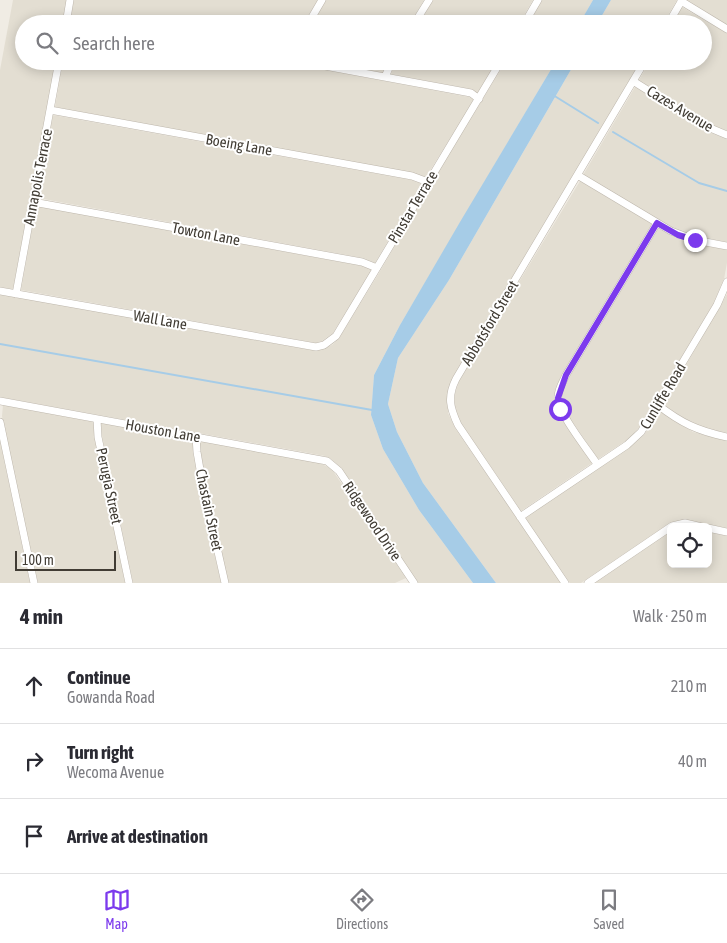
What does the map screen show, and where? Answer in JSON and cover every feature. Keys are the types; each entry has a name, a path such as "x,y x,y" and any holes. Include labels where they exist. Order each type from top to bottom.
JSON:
{"street":[{"path":"68,15 70,0"},
{"path":"313,15 322,0"},
{"path":"419,15 428,0"},
{"path":"529,15 538,0"},
{"path":"673,15 681,1 704,15"},
{"path":"712,20 727,29"},
{"name":"Annapolis Terrace","path":"16,294 57,70"},
{"path":"347,70 470,93 479,99"},
{"path":"385,77 388,70"},
{"name":"Pinstar Terrace","path":"319,346 330,342 336,336 496,70"},
{"name":"Abbotsford Street","path":"565,583 458,425 451,411 451,391 456,379 640,70"},
{"name":"Cazes Avenue","path":"633,81 704,124 727,135"},
{"name":"Boeing Lane","path":"50,110 412,176 428,182"},
{"path":"578,176 657,223 685,237 727,246"},
{"name":"Towton Lane","path":"33,202 362,262 377,268"},
{"path":"597,464 560,409 559,391 566,375 657,223"},
{"name":"Cunliffe Road","path":"520,517 636,437 658,406 717,305 727,282"},
{"name":"Wall Lane","path":"0,291 247,336 319,346"},
{"name":"Houston Lane","path":"0,402 327,461"},
{"path":"658,406 694,428 727,437"},
{"name":"Perugia Street","path":"97,419 98,437 129,583"},
{"path":"0,422 34,583"},
{"name":"Chastain Street","path":"196,436 196,452 225,583"},
{"name":"Ridgewood Drive","path":"327,461 339,472 410,582"},
{"path":"588,583 667,529"},
{"path":"712,529 727,532"}],"shaded area":[{"path":"13,0 67,0 64,15 15,15 15,70 54,70 13,289 0,287 0,70"},
{"path":"74,0 318,0 309,15 71,15"},
{"path":"326,0 424,0 415,15 317,15"},
{"path":"433,0 533,0 524,15 424,15"},
{"path":"542,0 593,0 584,15 533,15"},
{"path":"611,0 677,0 668,15 602,15"},
{"path":"686,0 727,0 727,25"},
{"path":"682,7 696,15 677,15"},
{"path":"712,24 727,33 727,131 713,126 639,80 645,70 712,70"},
{"path":"61,70 325,70 469,97 474,100 426,177 55,107"},
{"path":"367,70 384,70 383,73"},
{"path":"393,70 492,70 478,94 471,89 391,74"},
{"path":"500,70 551,70 400,325 374,375 371,415 383,449 419,510 473,583 418,583 341,469 325,456 0,397 0,294 317,351 332,345 339,338 379,273"},
{"path":"571,70 636,70 453,377 448,390 448,413 455,428 561,583 496,583 423,483 397,432 388,404 398,358 449,280"},
{"path":"635,87 711,133 727,139 727,242 695,236 672,228 583,175"},
{"path":"53,115 411,180 422,184 375,263 363,258 38,198"},
{"path":"580,181 652,224 563,373 555,390 554,398 557,412 592,463 521,511 461,423 455,410 455,393 459,381"},
{"path":"36,206 362,266 372,270 333,333 316,343 21,290"},
{"path":"658,228 685,241 727,250 724,279 714,303 641,425 630,438 598,459 563,408 562,392 569,377"},
{"path":"727,294 727,433 705,428 685,419 663,405"},
{"path":"3,405 94,422 95,437 125,583 38,583 2,416"},
{"path":"659,411 693,432 727,441 727,528 712,525 712,523 685,520 667,523 581,583 570,583 525,518 634,444 644,435"},
{"path":"101,423 193,440 193,453 198,482 221,583 133,583 102,436"},
{"path":"0,439 5,465 30,583 0,583"},
{"path":"200,441 319,463 331,468 406,578 395,583 228,583 205,480"},
{"path":"712,533 727,536 727,583 595,583 667,534 667,568 712,568"}],"water":[{"path":"593,0 611,0 602,15 584,15"},
{"path":"551,70 571,70 449,280 398,358 388,404 397,432 423,483 496,583 473,583 419,510 383,449 371,415 374,375 400,325"}],"waterway":[{"path":"553,95 598,123"},
{"path":"613,132 699,183 727,191"},
{"path":"0,344 372,410"}],"route":[{"path":"560,409 558,404 559,391 566,375 657,223 678,235 695,240"}]}
